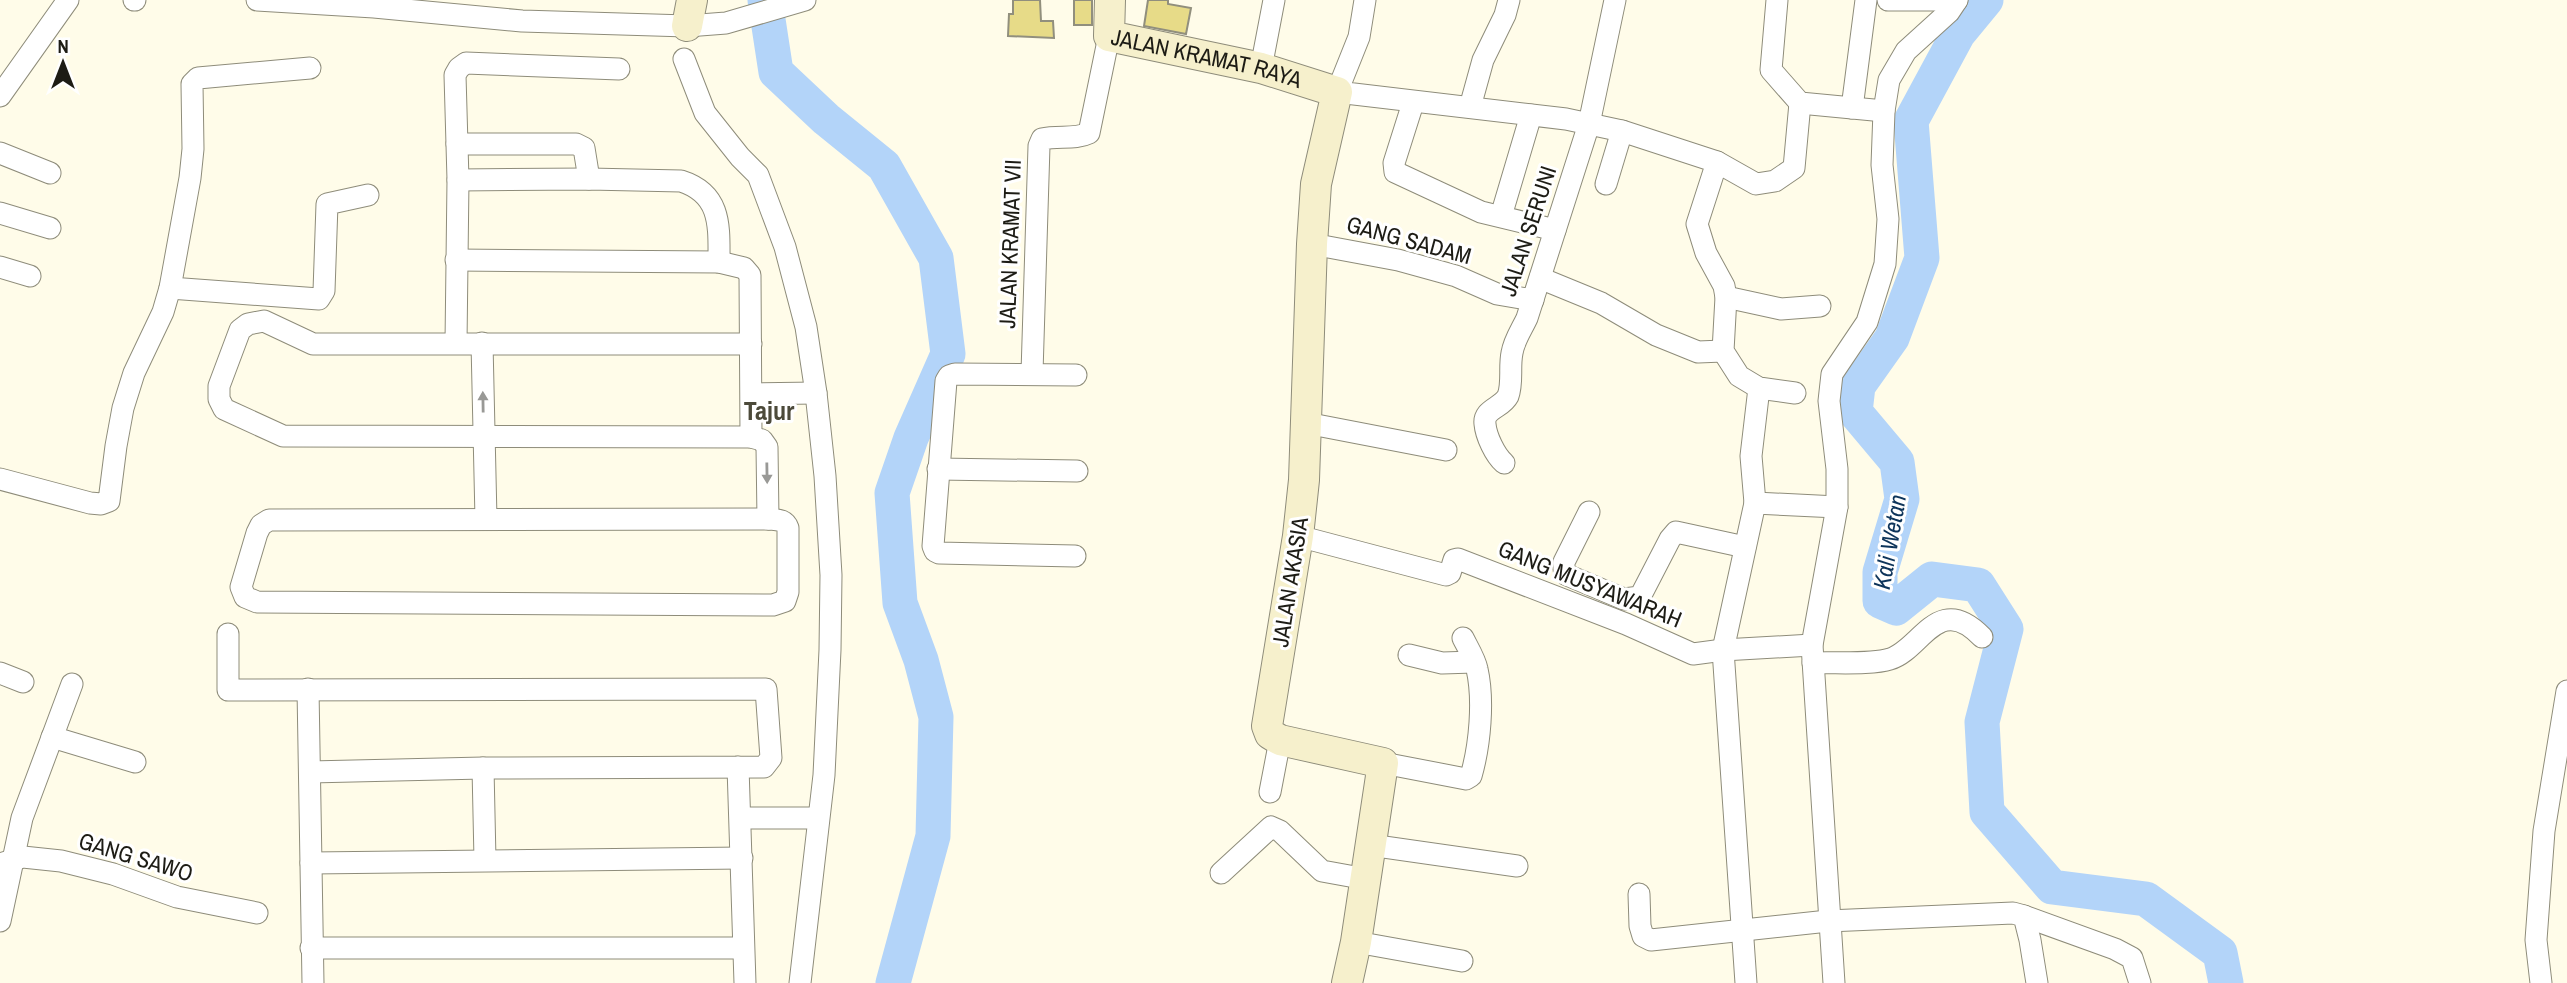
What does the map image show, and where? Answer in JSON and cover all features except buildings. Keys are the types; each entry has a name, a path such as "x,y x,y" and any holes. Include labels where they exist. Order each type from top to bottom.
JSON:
{"street":[{"path":"0,96 68,0"},
{"path":"257,0 374,7 523,21 690,13 726,23 805,0"},
{"name":"JALAN KRAMAT RAYA","path":"1110,0 1109,36 1261,68 1337,92"},
{"path":"1261,68 1274,0"},
{"path":"1366,0 1359,37 1337,92 1531,115 1622,131 1717,162 1756,184 1775,181 1794,168 1800,103"},
{"path":"1470,107 1483,60 1505,15 1508,0"},
{"name":"JALAN SERUNI","path":"1504,463 1495,451 1485,419 1489,411 1506,400 1509,391 1511,354 1533,300 1589,124 1615,0"},
{"path":"1777,0 1771,71 1800,103 1884,111"},
{"path":"1852,108 1866,0"},
{"path":"1888,0 1957,0"},
{"path":"1834,983 1812,654 1837,507 1837,469 1829,401 1832,374 1867,322 1885,264 1888,219 1882,165 1884,111 1889,80 1906,51 1949,12 1957,0"},
{"path":"690,13 684,59 705,113 740,157 758,174 788,260 806,327 825,477 831,575 828,723 800,983"},
{"name":"JALAN KRAMAT VII","path":"1032,373 1039,146 1042,139 1083,136 1089,133 1109,36"},
{"path":"456,343 458,180 455,75 459,68 466,63 619,69"},
{"path":"0,479 101,504 109,502 123,408 134,373 163,312 170,288 190,178 193,149 192,84 198,78 310,68"},
{"name":"JALAN AKASIA","path":"1280,740 1270,734 1267,726 1298,536 1304,480 1316,184 1337,92"},
{"path":"1413,103 1394,163 1395,172 1481,212 1555,230"},
{"path":"1501,216 1531,115"},
{"path":"1606,184 1622,131"},
{"path":"457,144 576,144 584,148 589,179"},
{"path":"0,153 50,173"},
{"path":"1717,162 1697,224 1706,253 1724,286 1726,297 1723,351 1732,369 1759,388 1795,393"},
{"path":"458,180 589,179 681,181 694,185 711,202 719,218 719,262"},
{"path":"170,288 319,299 324,291 327,204 368,195"},
{"path":"0,213 50,228"},
{"name":"GANG SADAM","path":"1312,243 1398,260 1456,276 1497,294 1533,300"},
{"path":"456,260 719,262 744,268 750,275 751,437"},
{"path":"0,267 30,276"},
{"path":"1540,278 1601,303 1656,335 1698,352 1723,351"},
{"path":"1726,297 1781,309 1821,306"},
{"path":"751,344 313,344 264,321 248,324 240,330 219,386 219,399 224,409 282,436 751,437 762,440 767,447 768,519"},
{"path":"482,343 486,519"},
{"path":"1075,556 935,551 937,469 946,382 949,376 1032,373 1076,375"},
{"path":"752,387 812,389"},
{"path":"1746,983 1723,650 1755,503 1751,456 1759,388"},
{"path":"1306,423 1446,450"},
{"path":"937,469 1077,471"},
{"path":"1755,503 1837,507"},
{"path":"1589,512 1564,562 1564,569 1567,575 1625,599 1640,597 1676,532 1745,547"},
{"path":"486,519 782,520 788,528 788,592 785,601 774,605 257,602 245,597 241,587 261,525 269,520 486,519"},
{"name":"GANG MUSYAWARAH","path":"1298,536 1448,575 1454,560 1458,559 1626,624 1693,654 1723,650"},
{"path":"1723,650 1890,659 1928,629 1951,621 1964,624 1982,637"},
{"path":"229,634 229,690 766,689 771,758 764,767 310,772"},
{"path":"1270,792 1280,740 1383,763 1469,778 1477,754 1480,708 1477,669 1463,638"},
{"path":"1409,655 1441,663 1474,662"},
{"path":"0,673 23,682"},
{"path":"0,921 6,863 72,684"},
{"path":"308,689 313,983"},
{"path":"2541,983 2536,940 2544,831 2563,734 2567,691"},
{"path":"52,737 135,762"},
{"path":"1347,983 1356,942 1383,763"},
{"path":"738,767 744,983"},
{"path":"483,768 485,860"},
{"path":"741,818 817,818"},
{"path":"1222,873 1271,827 1280,831 1322,871 1366,879"},
{"path":"1370,845 1517,866"},
{"name":"GANG SAWO","path":"6,863 23,857 61,861 113,874 189,901 257,913"},
{"path":"310,863 742,858"},
{"path":"1639,894 1640,926 1643,936 1651,940 1742,932 1828,920 2012,913 2132,958 2140,983"},
{"path":"2024,916 2037,983"},
{"path":"1356,942 1462,961"},
{"path":"311,948 742,948"}],"waterway":[{"path":"765,0 776,72 826,119 884,166 936,258 948,354 911,438 892,493 900,603 921,660 936,717 933,836 893,983"},
{"name":"Kali Wetan","path":"1986,0 1958,34 1911,121 1922,258 1892,338 1858,386 1855,412 1897,462 1902,499 1880,572 1880,601 1896,608 1932,579 1978,585 2006,629 1982,722 1987,812 2052,887 2146,899 2220,953 2226,983"}],"district":[{"name":"Tajur","path":"769,411"}]}
